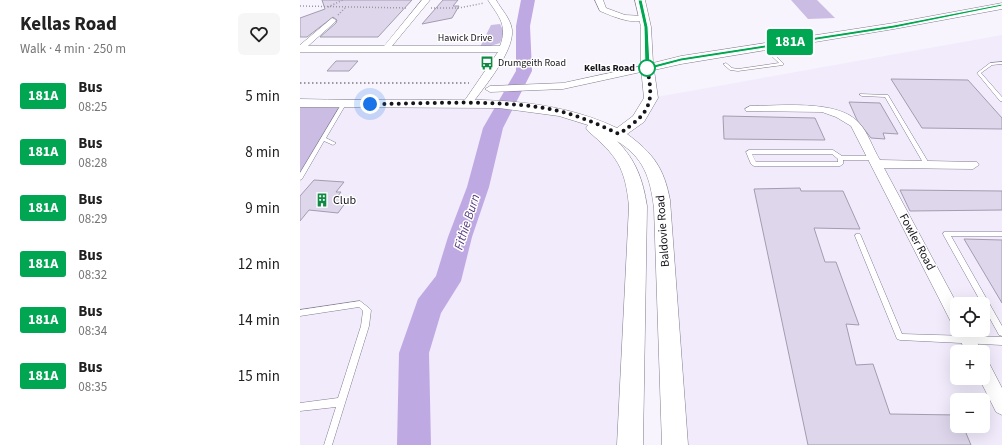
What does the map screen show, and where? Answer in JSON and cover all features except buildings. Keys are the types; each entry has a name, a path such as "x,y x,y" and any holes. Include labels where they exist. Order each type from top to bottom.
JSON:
{"main road":[{"path":"613,137 640,119 651,98 647,68 644,18 640,0"},
{"path":"647,68 681,60 894,26 1002,6"},
{"path":"300,103 468,103"},
{"name":"Baldovie Road","path":"468,103 524,105 570,114 588,125 641,151 654,170 660,188 663,208 675,445"},
{"name":"Baldovie Road","path":"613,137 634,174 638,206 630,445"}],"street":[{"path":"386,49 426,0"},
{"path":"492,0 503,16 508,31 503,49"},
{"path":"599,0 603,9 612,13 634,19 644,18"},
{"path":"321,20 342,20"},
{"name":"Hawick Drive","path":"300,49 332,20"},
{"name":"Hawick Drive","path":"300,49 503,49 489,87 468,103"},
{"path":"489,87 525,88 535,91 588,82 647,68"},
{"name":"Fowler Road","path":"750,109 824,109 840,115 854,124 875,161 950,306"},
{"path":"875,161 927,165 973,165"},
{"path":"990,378 998,389 1002,406"}],"lane":[{"path":"725,64 731,69 744,70 782,64 763,46"},
{"path":"1002,63 991,64 979,73 1002,100"},
{"path":"862,95 886,96 927,165"},
{"path":"300,178 344,104"},
{"path":"324,138 333,143"},
{"path":"841,158 840,164 754,164 749,152 832,152 841,158 875,161"},
{"path":"1002,234 946,234 1002,333"},
{"path":"858,236 900,337 1002,342"},
{"path":"300,314 360,304 367,310 364,326 328,445"},
{"path":"300,407 341,402"}],"path":[{"path":"328,8 343,0"},
{"path":"300,6 328,8 458,8 492,0"},
{"path":"300,83 424,84 447,82 489,87"}],"shaded area":[{"path":"791,0 817,0 835,18 808,19"},
{"path":"500,24 504,32 500,43 487,47 480,47 491,25"},
{"path":"1002,35 1002,445 675,445 660,188 619,134 651,98"},
{"path":"300,103 524,105 588,125 633,174 630,445 300,445"},
{"path":"300,103 344,104 300,178"}],"waterway":[{"name":"Fithie Burn","path":"414,445 414,353 428,308 448,281 460,237 478,187 493,128 524,71 523,26 528,0"}],"bus line":[{"name":"181A","path":"640,0 646,27 647,68 681,60 842,33 894,26 1002,6"}],"place":[{"name":"Drumgeith Road","path":"487,63"},
{"name":"Kellas Road","path":"647,68"},
{"name":"Club","path":"322,200"}],"route":[{"path":"370,104 468,103 524,105 546,108 570,114 619,134 640,119 646,110 651,98 647,68"}]}
